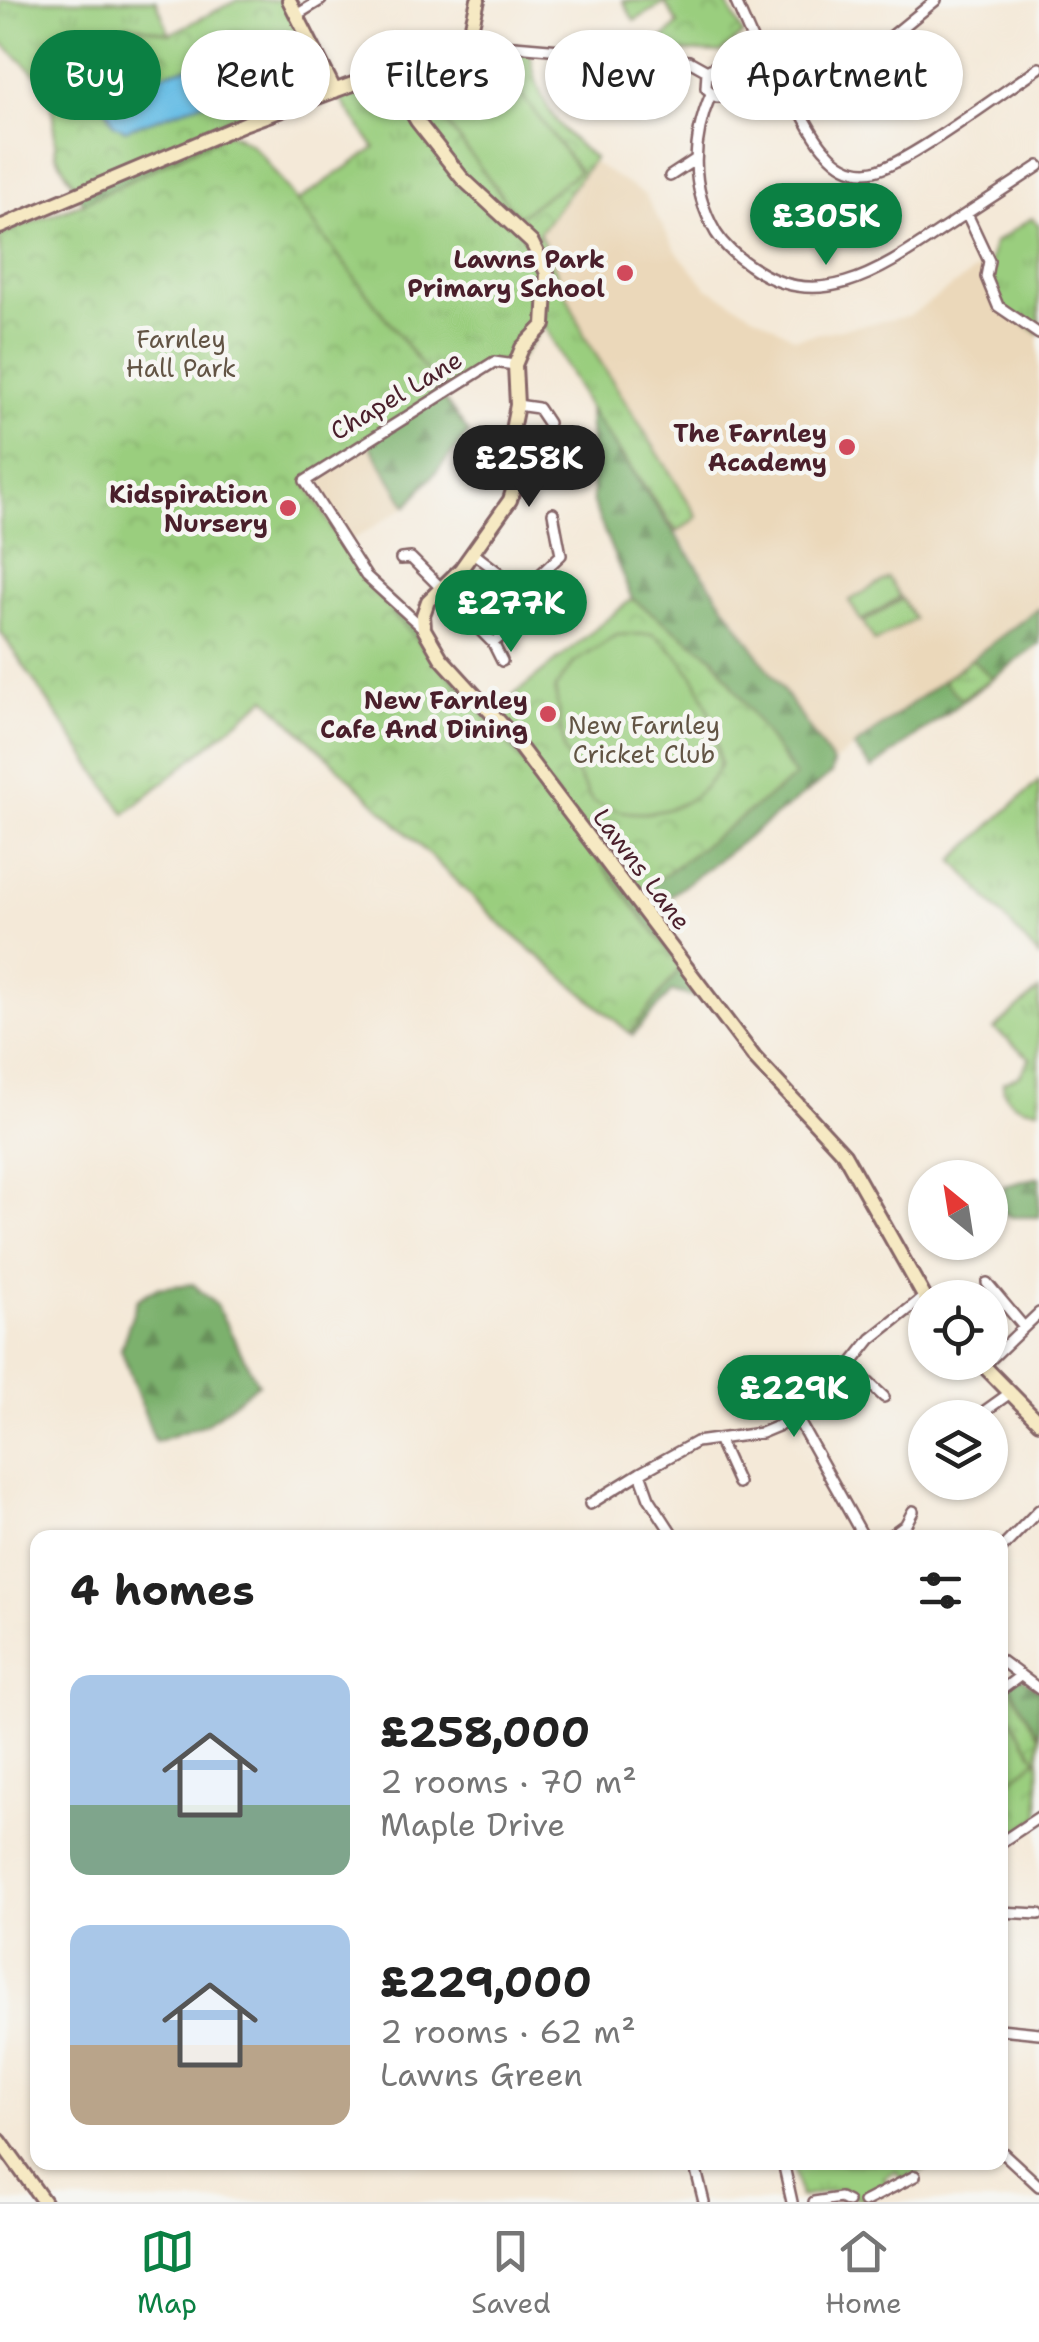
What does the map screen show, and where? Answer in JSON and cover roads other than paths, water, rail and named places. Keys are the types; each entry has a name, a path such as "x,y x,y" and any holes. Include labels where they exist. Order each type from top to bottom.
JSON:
{"street":[{"path":"289,0 335,91"},
{"path":"298,14 321,0"},
{"path":"471,30 478,0"},
{"path":"735,0 748,30"},
{"path":"899,30 936,0"},
{"path":"691,62 706,72"},
{"path":"963,117 1039,68"},
{"path":"706,72 711,69"},
{"path":"706,72 706,88 711,94 696,159 699,196 721,241 762,275 797,287 820,289 871,276 1039,166"},
{"path":"0,227 246,123 350,86"},
{"path":"416,120 462,178 532,243 541,257 548,292 544,325 522,348 516,365 516,405 509,445 514,488 473,553 440,587 422,614 424,629"},
{"path":"804,120 822,148 839,164 857,172 890,164 958,120"},
{"path":"670,176 696,159"},
{"path":"966,214 989,261 986,278 998,306 1039,334"},
{"name":"Chapel Lane","path":"305,481 494,362 516,365"},
{"path":"516,405 538,408 548,423"},
{"name":"Lawns Lane","path":"305,481 366,576 424,629 441,658 506,729 764,1071 844,1154 914,1280"},
{"path":"520,600 547,565 562,555 553,512"},
{"path":"418,546 406,558 440,587"},
{"path":"473,553 498,572 520,600 523,618 493,644"},
{"path":"468,618 493,644 502,661"},
{"path":"1001,1278 989,1286 1022,1326"},
{"path":"590,1504 696,1442 761,1433 797,1418 852,1367 871,1339 908,1310"},
{"path":"1008,1340 1039,1313"},
{"path":"852,1367 884,1396"},
{"path":"999,1380 1039,1422"},
{"path":"1000,1400 1010,1393"},
{"path":"797,1418 860,1530"},
{"path":"719,1441 738,1483"},
{"path":"640,1473 649,1498 670,1530"},
{"path":"1008,1542 1039,1510"},
{"path":"898,1530 913,1511"},
{"path":"1008,1666 1039,1689"},
{"path":"1008,1685 1020,1676"},
{"path":"1008,1837 1039,1817"},
{"path":"1008,1912 1039,1914"},
{"path":"1008,2029 1039,2033"},
{"path":"0,2141 44,2202"},
{"path":"1008,2157 1039,2186"},
{"path":"696,2170 704,2202"},
{"path":"784,2170 792,2202"},
{"path":"864,2202 915,2176"},
{"path":"814,2202 840,2198 848,2202"}],"water":[{"path":"181,69 181,110 161,117 161,74"},
{"path":"111,120 153,120 125,130"}],"place":[{"name":"Lawns Park Primary School","path":"625,273"},
{"name":"The Farnley Academy","path":"847,447"},
{"name":"Kidspiration Nursery","path":"288,508"},
{"name":"New Farnley Cafe And Dining","path":"548,714"}],"park label":[{"name":"Farnley Hall Park","path":"181,354"},
{"name":"New Farnley Cricket Club","path":"644,740"}]}
